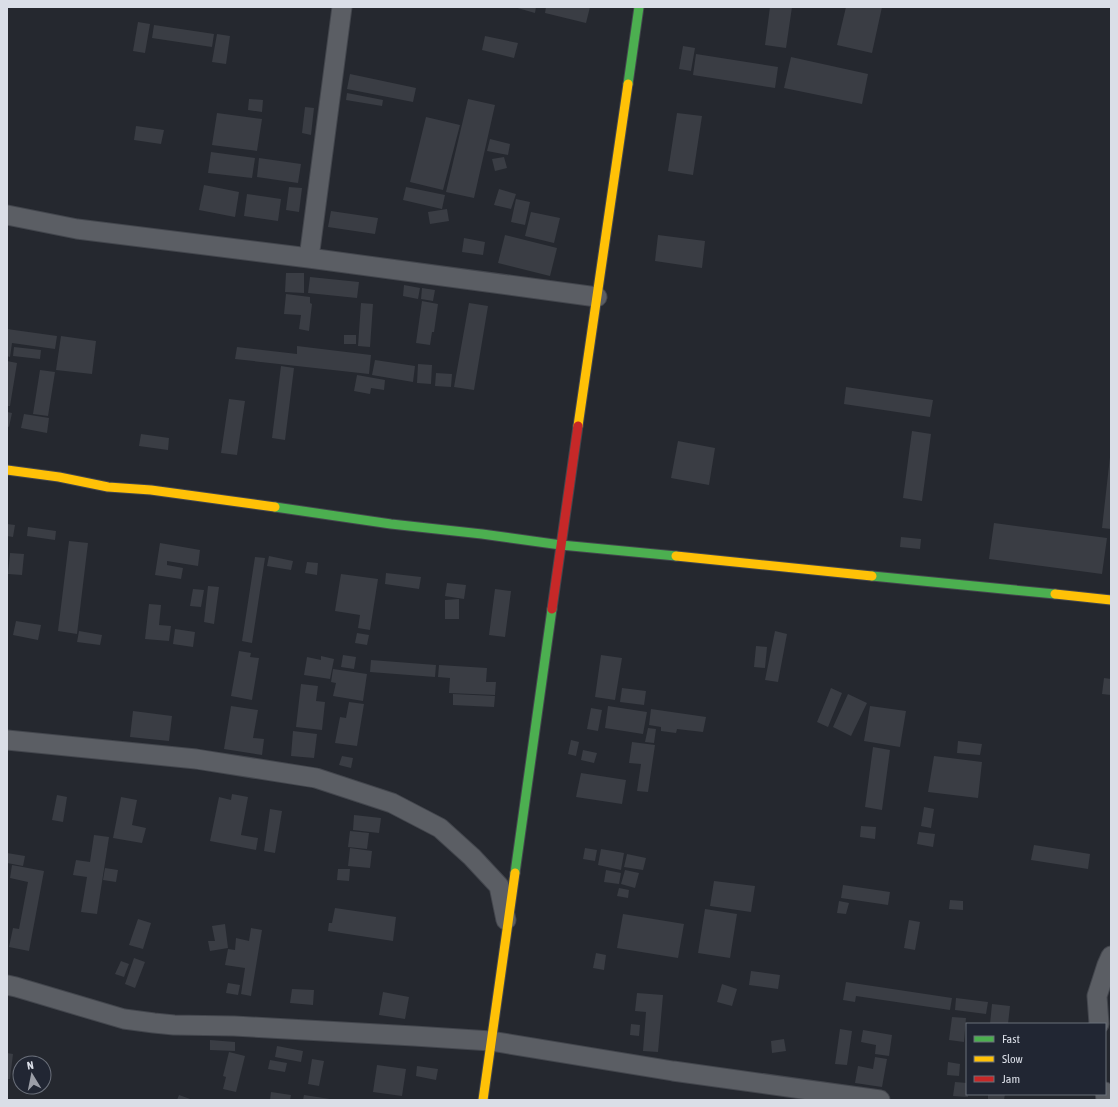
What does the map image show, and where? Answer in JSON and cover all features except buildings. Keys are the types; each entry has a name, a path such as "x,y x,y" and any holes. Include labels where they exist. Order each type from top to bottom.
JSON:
{"street":[{"path":"309,258 342,7"},
{"path":"483,1100 560,545 639,7"},
{"path":"7,215 77,229 309,258 597,297"},
{"path":"7,470 59,477 108,487 150,490 391,524 482,534 560,545 1111,600"},
{"path":"7,740 196,759 316,778 392,803 440,828 499,886 507,926"},
{"path":"1099,1023 1107,965 1111,956"},
{"path":"7,985 124,1019 154,1023 174,1025 257,1027 491,1042 673,1071 880,1100"}],"traffic: fast":[{"path":"628,84 639,7"},
{"path":"275,507 391,524 482,534 561,545 676,556"},
{"path":"872,576 1055,594"},
{"path":"515,873 552,609"}],"traffic: slow":[{"path":"578,426 628,84"},
{"path":"7,470 59,477 108,487 151,490 275,507"},
{"path":"676,556 872,576"},
{"path":"1055,594 1111,600"},
{"path":"483,1100 515,873"}],"traffic: jam":[{"path":"552,609 578,426"}]}
